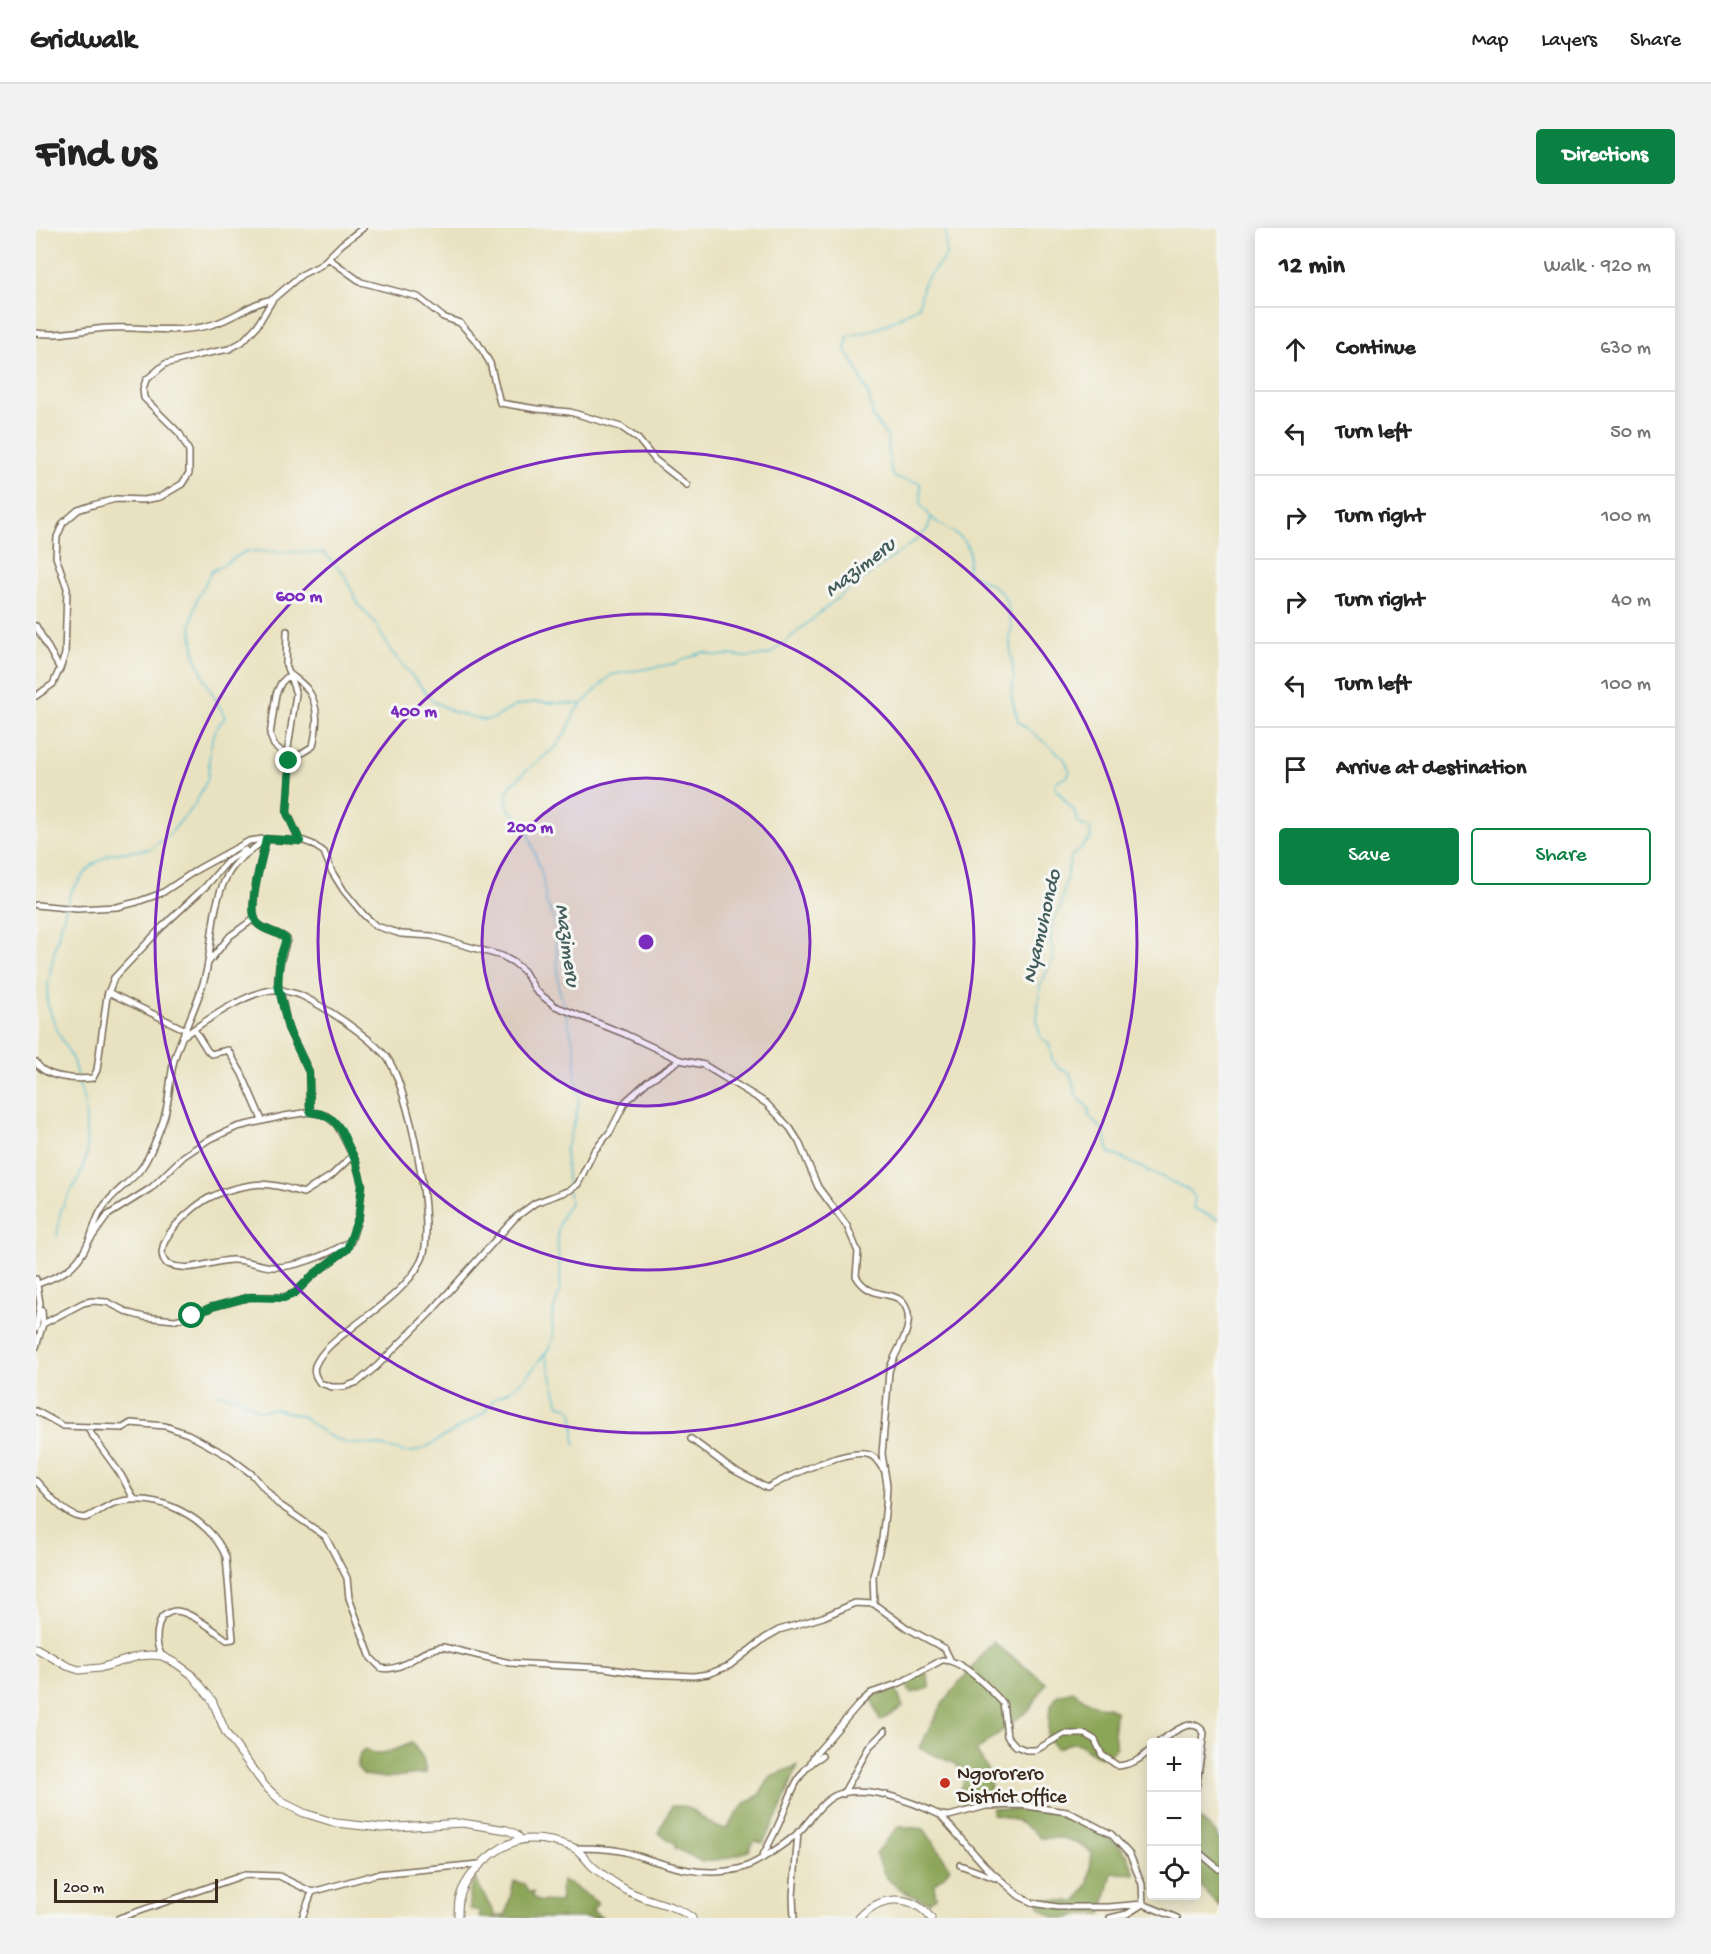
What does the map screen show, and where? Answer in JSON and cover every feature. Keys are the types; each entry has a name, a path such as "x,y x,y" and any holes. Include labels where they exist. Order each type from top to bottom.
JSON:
{"main road":[{"path":"36,1647 67,1666 79,1670 100,1668 140,1656 162,1656 187,1670 200,1683 217,1709 226,1733 265,1786 291,1807 336,1823 393,1829 462,1823 507,1830 516,1834 521,1840"},
{"path":"458,1918 460,1899 467,1881 479,1864 492,1853 521,1840 531,1839 575,1848 595,1868 621,1887 658,1903 678,1908 692,1918"},
{"path":"859,1918 868,1908 888,1901 903,1900 923,1908 931,1918"}],"street":[{"path":"36,696 53,684 64,654 67,588 57,562 56,544 63,523 78,510 93,505 116,499 154,499 182,484 189,473 189,451 180,434 144,398 144,382 165,364 236,347 257,326 273,299 301,275 321,265 342,244 363,228"},
{"path":"328,258 361,282 418,297 443,317 460,323 478,343 490,363 500,403 537,410 570,412 621,427 638,439 655,460 687,485"},
{"path":"36,333 52,335 106,328 140,327 171,330 199,328 273,299"},
{"path":"36,626 60,669"},
{"path":"287,631 286,664 296,694 288,742 290,768 287,813 300,841"},
{"path":"288,759 274,745 270,735 276,694 281,683 290,675"},
{"path":"288,759 313,746 317,726 316,710 308,690 290,675"},
{"path":"36,905 77,909 117,907 162,892 239,845 253,839 300,841 312,844 324,852 340,886 376,926 395,933 432,936 502,956 524,970 536,991 548,1002 680,1060 704,1065 758,1097 776,1112 799,1142 818,1188 847,1226 858,1252 856,1276 858,1280 869,1292 894,1296 900,1300 908,1315 903,1342 889,1372 882,1454 887,1485 886,1505 882,1539 873,1576 874,1604"},
{"path":"264,839 256,879 255,918 261,926 286,939 280,958 279,990 288,1028 309,1072 310,1112"},
{"path":"90,1240 94,1223 103,1207 113,1194 138,1172 163,1121 173,1062 202,985 215,911 225,879 239,860 264,839"},
{"path":"36,1062 39,1067 66,1079 93,1078 97,1070 108,992 114,978 227,862 264,839"},
{"path":"207,964 230,936 255,918"},
{"path":"108,992 185,1033 245,1000 267,990 279,990 299,995 314,1003 369,1041 388,1058 413,1134 426,1203 426,1247 422,1261 399,1291 334,1341 315,1365 314,1371 320,1383 333,1387 344,1387 358,1382 376,1366 430,1313 515,1218 535,1203 570,1190 578,1184 590,1158 610,1132 626,1101 647,1082 680,1060"},
{"path":"195,1029 210,1054 228,1050 248,1085 262,1120"},
{"path":"36,1347 43,1324 37,1282 60,1276 68,1271 81,1257 108,1215 143,1194 192,1151 228,1131 262,1120 310,1112 333,1120 341,1130 353,1155 362,1185 359,1215 347,1249 313,1275 295,1293 284,1298 250,1297 175,1320 144,1317 129,1313 107,1302 92,1301 83,1303 43,1324"},
{"path":"351,1241 329,1253 290,1266 271,1267 238,1260 184,1268 167,1264 162,1256 165,1239 170,1230 211,1196 253,1185 267,1185 303,1193 331,1176 353,1155"},
{"path":"36,1329 40,1305"},
{"path":"36,1411 62,1426 123,1428 131,1423 165,1426 188,1434 242,1466 254,1475 277,1503 327,1539 347,1578 349,1598 370,1658 381,1668 393,1669 435,1648 443,1647 510,1663 694,1676 708,1674 729,1666 779,1630 823,1617 855,1602 874,1604 907,1628 945,1650 950,1659 967,1670 1003,1703 1007,1736 1016,1746 1026,1750 1036,1750 1064,1734 1085,1734 1095,1740 1102,1755 1118,1766 1131,1764 1142,1759 1147,1754"},
{"path":"88,1427 122,1475 134,1499"},
{"path":"691,1439 730,1468 767,1488 794,1473 860,1454 873,1456 884,1470"},
{"path":"36,1481 72,1515 80,1518 85,1518 115,1503 134,1499 163,1502 202,1525 223,1550 226,1557 233,1639 228,1641 203,1623 184,1613 173,1611 162,1617 158,1627 157,1643 162,1656"},
{"path":"762,1858 796,1782 814,1755 858,1705 872,1693 900,1683 942,1660 950,1659"},
{"path":"1167,1738 1187,1725 1194,1725 1204,1733 1201,1757"},
{"path":"843,1794 868,1747 885,1731"},
{"path":"811,1762 822,1756"},
{"path":"575,1848 613,1850 674,1868 704,1873 744,1868 798,1832 820,1808 835,1796 851,1792 879,1793 940,1815 949,1816 986,1806 1020,1805 1067,1812 1112,1834 1130,1854 1142,1884 1143,1904"},
{"path":"940,1815 953,1832 1019,1896 1057,1907 1143,1904 1177,1918"},
{"path":"794,1918 793,1896 798,1832"},
{"path":"1201,1853 1219,1869"},
{"path":"119,1918 244,1875 279,1876 312,1892 377,1875 479,1864"},
{"path":"960,1865 999,1879"},
{"path":"303,1918 312,1892"},
{"path":"1110,1918 1127,1914 1143,1904"}],"green space":[{"path":"993,1642 1046,1683 1030,1709 976,1751 987,1768 991,1787 981,1802 965,1806 958,1796 965,1778 957,1765 919,1748 943,1703"},
{"path":"926,1671 930,1688 912,1693 906,1681"},
{"path":"895,1687 903,1707 880,1721 871,1697"},
{"path":"1073,1691 1093,1705 1108,1707 1115,1711 1114,1734 1117,1747 1110,1753 1098,1756 1075,1743 1056,1748 1047,1739 1050,1707 1058,1695"},
{"path":"412,1743 423,1758 426,1773 386,1778 364,1775 357,1767 360,1753 365,1749 383,1753"},
{"path":"798,1765 780,1810 763,1843 754,1841 749,1851 728,1858 702,1862 674,1847 676,1844 658,1833 672,1806 692,1809 710,1824 727,1828 744,1804 759,1795 771,1776"},
{"path":"993,1808 1056,1813 1081,1821 1118,1845 1128,1856 1135,1874 1112,1873 1102,1914 1080,1914 1069,1918 1056,1918 1040,1908 1036,1898 1076,1902 1088,1883 1092,1853 1080,1844 1068,1840 1040,1838 1018,1822 992,1814"},
{"path":"1201,1820 1216,1833 1219,1841 1219,1906 1201,1887"},
{"path":"899,1826 924,1829 950,1867 945,1875 934,1884 936,1897 929,1902 897,1887 881,1867 876,1853"},
{"path":"475,1879 496,1917 506,1915 514,1881 524,1884 528,1892 533,1892 533,1897 539,1901 560,1902 562,1881 569,1883 598,1903 592,1911 603,1918 479,1918 480,1911 470,1909 469,1893"}],"waterway":[{"name":"Nyamuhondo","path":"946,228 946,256 924,282 919,306 894,321 848,336 845,350 856,367 869,396 873,417 887,437 891,471 895,478 920,483 921,505 938,523 960,537 969,550 967,571 994,586 1006,600 1012,628 1009,636 1014,680 1011,695 1018,721 1064,758 1070,772 1067,777 1056,781 1055,787 1072,808 1079,824 1090,828 1091,838 1071,857 1060,908 1052,922 1050,940 1054,951 1040,986 1037,1019 1040,1037 1049,1043 1052,1060 1060,1069 1070,1073 1076,1095 1089,1109 1089,1116 1104,1131 1109,1152 1189,1190 1195,1197 1193,1208 1219,1219"},
{"name":"Mazimeru","path":"565,1008 559,990 555,922 546,901 542,875 526,825 508,808 506,799 509,788 523,773 557,746 576,710 611,675 673,664 703,652 717,656 769,655 845,592 915,541 927,530 931,518"},
{"path":"77,1076 73,1061 58,1032 47,1003 55,947 71,891 91,866 110,854 150,849 168,836 195,804 208,778 210,748 216,729 225,717 205,680 195,655 191,625 197,599 211,572 246,551 324,553 344,574 358,604 375,623 391,651 433,701 456,713 484,720 495,718 515,706 535,702 580,704"},
{"name":"Mazimeru","path":"566,1013 576,1054 575,1071 579,1098 576,1117 565,1151 568,1188"},
{"path":"57,1237 61,1209 80,1175 87,1154 85,1104 78,1080"},
{"name":"Mazimeru","path":"569,1192 570,1203 559,1224 560,1288 552,1316 553,1338 545,1354 559,1405 569,1407 573,1415 575,1445"},
{"path":"217,1393 240,1398 260,1411 275,1409 301,1416 327,1435 345,1443 377,1445 409,1453 425,1448 484,1413 494,1399 509,1391 526,1377 545,1354"}],"place":[{"name":"Ngororero District Office","path":"945,1783"}],"route":[{"path":"192,1316 212,1307 250,1297 284,1298 295,1293 313,1275 347,1249 359,1215 362,1185 356,1162 346,1139 333,1120 327,1116 310,1112 309,1072 286,1023 282,995 278,985 280,958 286,939 261,926 255,918 256,879 266,839 300,841 287,813 289,761"}]}
